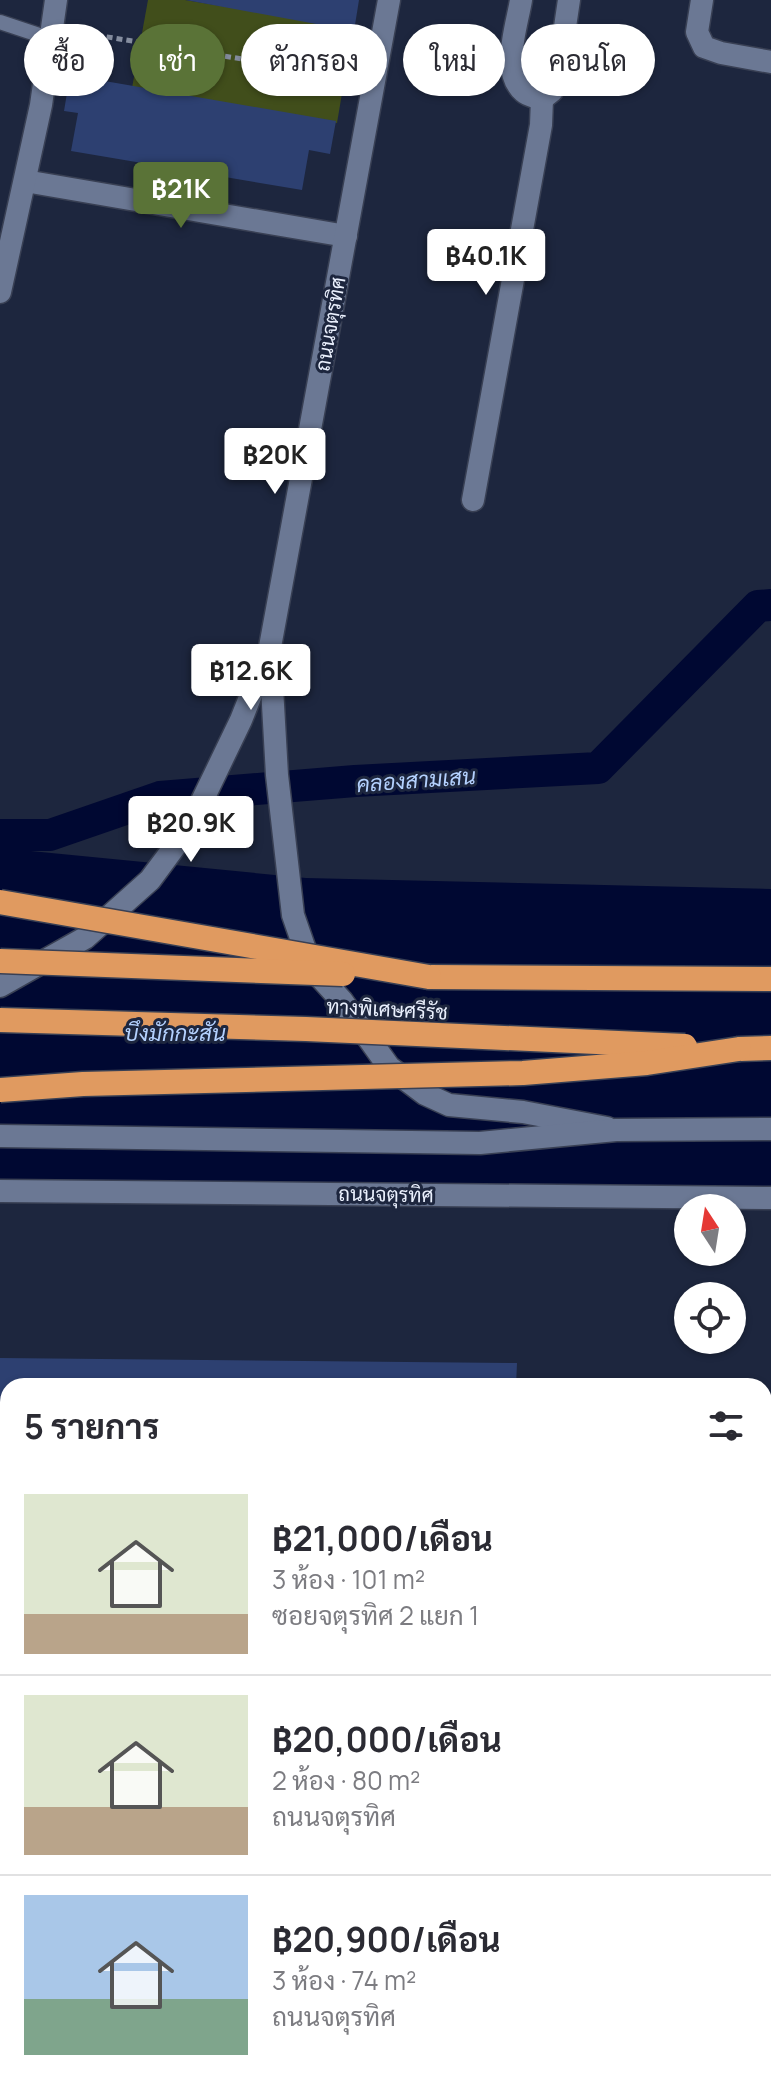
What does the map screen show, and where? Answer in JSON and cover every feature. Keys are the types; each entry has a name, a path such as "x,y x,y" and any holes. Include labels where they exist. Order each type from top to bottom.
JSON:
{"highway":[{"path":"0,902 429,977"},
{"name":"ทางพิเศษศรีรัช","path":"0,961 429,977 771,979"},
{"name":"ทางพิเศษศรีรัช","path":"0,1020 291,1028 771,1048"},
{"path":"0,1090 83,1084 523,1073 647,1063 739,1049"}],"street":[{"path":"53,24 56,0"},
{"name":"ถนนจตุรทิศ","path":"0,986 85,938 150,880 190,826 241,720 270,647 389,0"},
{"path":"521,0 511,59 514,80 525,93 542,99"},
{"path":"473,500 541,125 542,99 552,91 558,74 569,0"},
{"path":"702,0 697,32 704,47 771,62"},
{"path":"0,292 41,96"},
{"path":"25,181 346,236"},
{"name":"ถนนจตุรทิศ","path":"270,647 277,775 293,915 311,967 342,1001 389,1067 425,1094 449,1105 523,1112 616,1130"},
{"name":"ถนนจตุรทิศ","path":"0,1136 480,1143 616,1130 771,1129"},
{"name":"ถนนจตุรทิศ","path":"0,1191 771,1198"}],"lane":[{"path":"0,22 24,28"}],"path":[{"path":"114,43 241,61"}],"green space":[{"path":"148,0 185,0 329,24 241,24 241,96 342,96 337,123 179,96 225,96 225,24 144,24"}],"water":[{"name":"บึงมักกะสัน","path":"0,848 306,878 771,889 771,1205 746,1205 746,1194 674,1194 674,1204 0,1198"}],"building":[{"path":"186,0 359,0 355,24 316,24"},
{"path":"114,83 130,85 130,96 191,96 336,121 330,154 309,150 302,190 71,151 78,113 64,111 66,96 114,96"},
{"path":"0,1358 517,1363 516,1378 0,1378"}],"waterway":[{"name":"คลองสามเสน","path":"0,835 50,835 160,797 355,781 598,768 758,606 771,605"}]}
